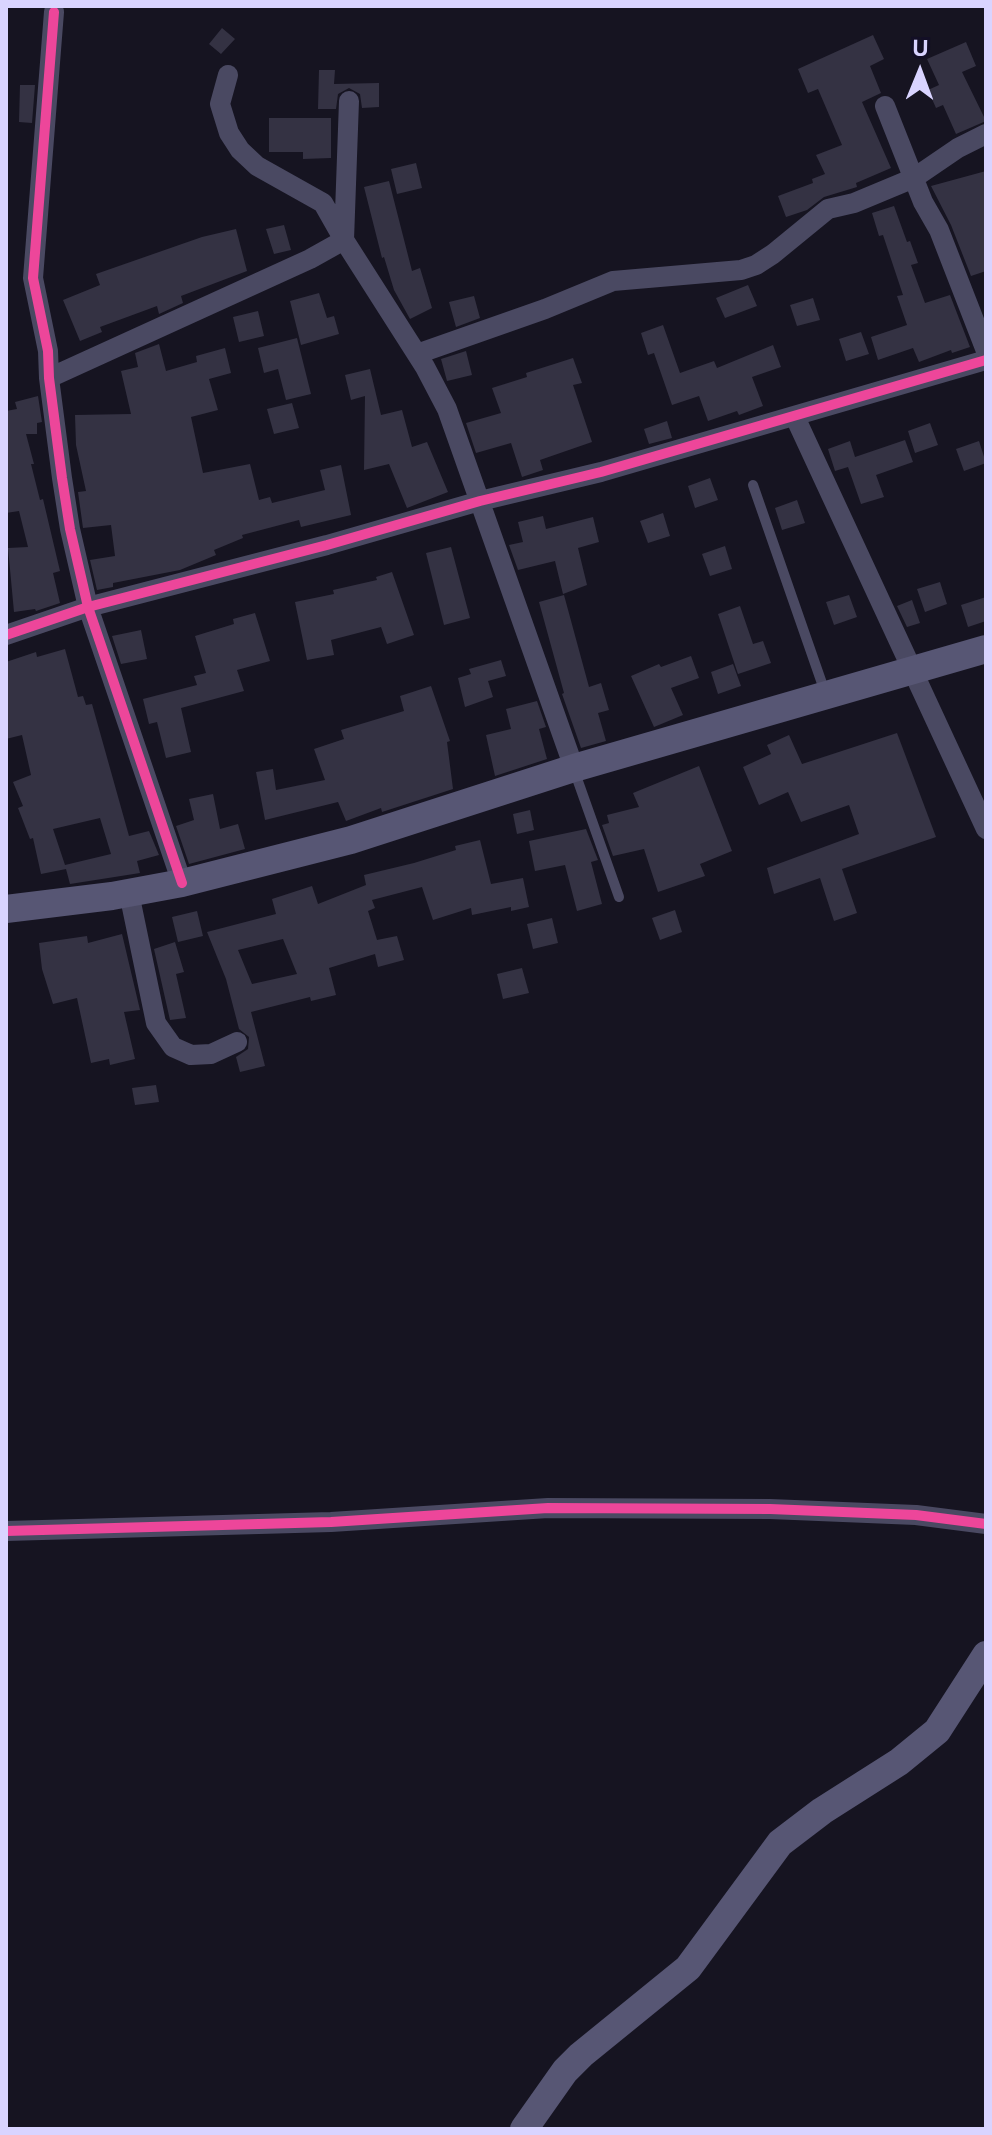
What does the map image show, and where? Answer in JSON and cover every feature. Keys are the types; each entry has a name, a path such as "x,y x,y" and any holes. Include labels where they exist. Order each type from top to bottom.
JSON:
{"main road":[{"path":"6,909 182,883 351,840 574,768 986,649"},
{"path":"524,2129 565,2071 581,2055 688,1968 780,1843 822,1811 899,1762 937,1731 986,1655"}],"street":[{"path":"50,9 33,278 48,351 70,529 88,607 182,883"},
{"path":"228,75 220,104 229,133 240,150 257,166 323,203 417,354 447,409 574,768"},
{"path":"344,240 349,101"},
{"path":"885,106 923,202 939,230 986,351"},
{"path":"417,354 545,309 613,281 741,270 773,254 828,209 854,203 914,178 958,148 986,134"},
{"path":"49,378 310,259 344,240"},
{"path":"6,635 88,607 312,549 480,501 601,472 986,360"},
{"path":"795,417 986,829"},
{"path":"129,893 156,1023 173,1047 191,1055 211,1054 237,1042"},
{"path":"6,1531 331,1522 548,1508 770,1509 916,1515 986,1524"}],"lane":[{"path":"753,485 826,694"},
{"path":"574,768 619,897"}],"building":[{"path":"222,28 235,39 221,54 209,44"},
{"path":"873,35 884,59 870,66 881,93 862,102 891,168 856,183 857,187 824,197 807,210 786,217 778,196 813,183 812,179 825,174 816,155 842,145 818,89 808,93 798,69"},
{"path":"966,42 976,66 962,72 986,121 956,134 943,105 936,108 928,90 939,85 927,59"},
{"path":"319,70 335,70 334,84 379,83 379,107 362,108 360,94 349,88 338,94 336,109 318,109"},
{"path":"20,85 35,85 32,123 19,122"},
{"path":"269,118 331,118 331,158 303,159 303,152 269,152"},
{"path":"416,163 422,188 397,194 391,169"},
{"path":"986,171 986,271 971,276 951,225 931,186"},
{"path":"389,181 412,271 420,268 432,308 410,319 394,290 382,258 364,187"},
{"path":"894,206 918,263 911,265 925,303 950,295 970,347 952,353 951,350 919,362 913,348 878,360 871,337 907,325 897,296 903,295 883,235 879,236 872,213"},
{"path":"284,225 291,250 274,254 266,229"},
{"path":"236,229 247,271 181,296 183,303 159,314 157,306 100,327 102,332 80,341 63,300 100,285 96,274 202,237"},
{"path":"748,285 757,306 725,318 716,298"},
{"path":"319,293 327,318 334,316 339,334 301,345 290,301"},
{"path":"474,296 480,318 456,327 449,302"},
{"path":"813,298 820,320 797,326 790,305"},
{"path":"258,311 264,336 239,342 233,317"},
{"path":"663,325 680,373 714,361 717,368 773,345 781,367 752,377 763,406 708,421 699,396 672,405 654,353 648,355 641,333"},
{"path":"861,332 869,354 846,361 839,339"},
{"path":"297,338 311,394 286,400 278,369 264,373 258,348"},
{"path":"159,344 166,371 197,362 196,356 225,348 231,373 209,379 218,410 191,417 203,473 250,464 259,500 270,497 272,503 325,490 320,470 341,465 351,515 301,527 299,520 242,535 243,538 214,550 216,555 180,570 113,583 113,587 97,590 90,560 115,556 111,525 83,528 78,492 86,491 76,445 75,415 131,414 121,371 138,367 135,353"},
{"path":"466,351 472,375 447,381 441,359"},
{"path":"573,358 582,383 573,385 592,442 540,460 543,470 522,477 511,443 476,453 466,423 501,413 492,388"},
{"path":"370,369 381,415 402,410 412,447 427,442 448,492 407,508 389,464 364,470 365,396 351,400 345,375"},
{"path":"38,396 42,422 37,423 37,434 26,434 60,571 53,573 60,603 36,611 14,612 8,548 28,547 19,511 6,513 6,411 17,409 15,402"},
{"path":"292,403 299,428 274,434 267,409"},
{"path":"667,421 672,438 649,444 644,429"},
{"path":"930,423 938,445 915,453 908,431"},
{"path":"905,440 913,462 876,475 884,497 861,504 848,467 835,471 828,449 850,441 855,457"},
{"path":"979,441 986,463 964,471 956,449"},
{"path":"710,478 718,500 695,508 688,486"},
{"path":"797,500 805,523 782,530 775,508"},
{"path":"663,513 670,536 648,543 640,521"},
{"path":"543,516 546,529 593,517 599,542 578,548 587,585 563,594 555,561 518,570 509,545 523,542 518,522"},
{"path":"725,546 732,569 710,576 702,554"},
{"path":"451,547 470,618 444,625 426,553"},
{"path":"392,572 414,635 387,644 381,627 331,640 334,655 307,660 295,602 334,594 333,590 377,580 376,577"},
{"path":"940,582 947,604 925,612 917,589"},
{"path":"564,595 589,687 601,683 609,710 598,713 606,741 581,748 562,694 539,602"},
{"path":"849,595 857,617 834,625 826,602"},
{"path":"986,597 986,621 968,627 961,605"},
{"path":"912,600 920,623 907,627 897,606"},
{"path":"740,606 753,644 763,641 771,663 738,674 718,614"},
{"path":"255,613 270,661 237,670 244,691 181,708 191,752 166,758 157,722 149,724 143,699 197,685 194,676 206,673 195,636 234,624 233,619"},
{"path":"141,630 147,659 121,664 112,636"},
{"path":"65,649 78,697 83,696 86,705 92,704 129,836 149,831 159,855 137,861 140,873 70,884 66,869 41,874 33,838 30,839 18,808 23,806 13,782 31,775 22,735 6,739 6,662 36,652 37,657","holes":["100,818 111,854 65,865 53,829"]},
{"path":"691,656 699,678 671,688 683,715 654,727 631,676 659,664 661,667"},
{"path":"501,660 506,676 488,681 493,697 465,707 458,678 471,674 469,669"},
{"path":"733,664 741,686 718,694 711,672"},
{"path":"431,686 450,741 447,742 453,789 382,812 381,808 346,821 338,802 265,820 256,772 273,769 276,790 325,780 314,749 344,739 341,730 404,711 400,696"},
{"path":"537,701 546,727 539,729 547,759 495,776 486,735 511,729 506,709"},
{"path":"897,733 936,837 842,869 857,913 834,921 820,878 774,894 767,868 859,834 849,805 801,822 788,792 759,805 743,767 771,754 767,745 789,735 802,764"},
{"path":"699,766 732,851 700,864 705,876 658,892 644,849 613,856 602,825 609,823 607,815 639,807 633,793"},
{"path":"213,794 220,829 238,824 245,849 189,864 176,826 194,820 189,799"},
{"path":"530,810 534,830 517,834 513,814"},
{"path":"586,829 598,860 591,862 602,904 577,911 565,865 535,871 529,841"},
{"path":"480,840 491,884 523,878 529,907 511,911 511,907 472,915 471,908 433,920 422,887 372,900 375,908 368,911 377,940 397,936 404,960 378,967 375,954 329,968 336,995 311,1001 310,997 251,1012 265,1066 240,1072 236,1057 248,1049 249,1037 239,1029 226,979 207,932 276,914 272,899 312,886 318,904 366,885 364,875 456,850 455,846","holes":["283,939 297,974 252,984 238,950"]},
{"path":"675,910 682,932 660,940 652,918"},
{"path":"197,911 203,936 178,942 172,917"},
{"path":"552,918 558,943 533,949 527,924"},
{"path":"122,934 140,1010 124,1012 135,1059 110,1065 109,1059 91,1063 77,998 53,1004 42,969 39,943 87,936 88,943"},
{"path":"175,942 184,972 176,974 186,1018 170,1020 154,949"},
{"path":"522,968 529,993 503,999 497,974"},
{"path":"156,1085 159,1102 135,1105 132,1088"}],"cycle path":[{"path":"54,12 33,278 48,351 62,478 88,607 182,883"},
{"path":"6,635 88,607 327,545 480,501 601,472 986,360"},
{"path":"6,1531 331,1522 548,1508 770,1509 916,1515 986,1524"}]}
